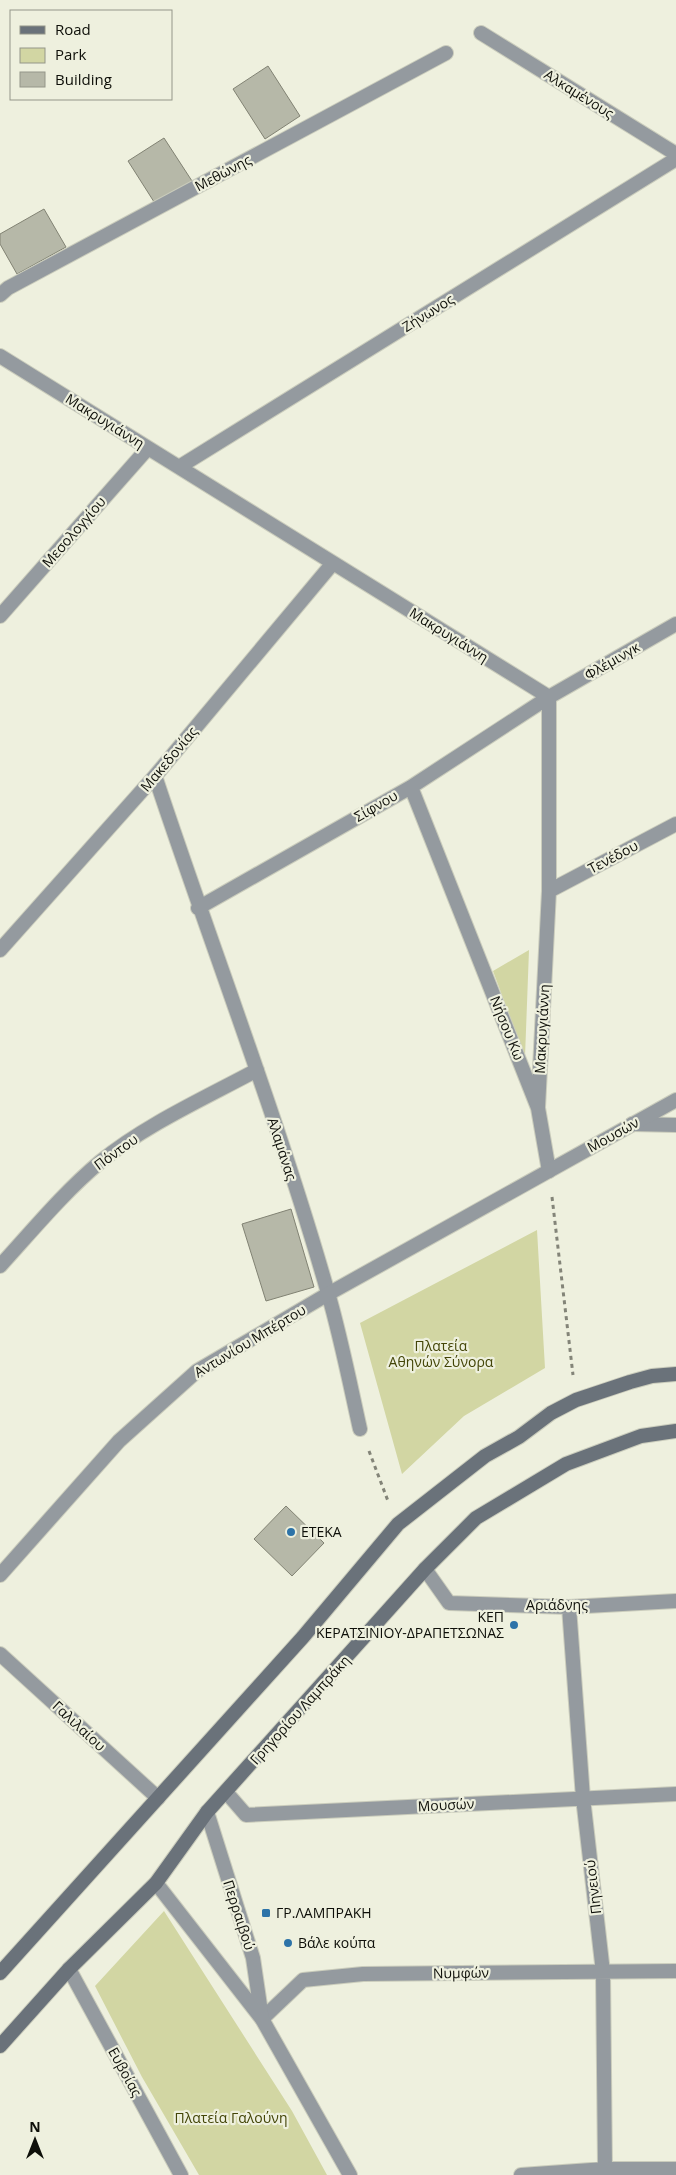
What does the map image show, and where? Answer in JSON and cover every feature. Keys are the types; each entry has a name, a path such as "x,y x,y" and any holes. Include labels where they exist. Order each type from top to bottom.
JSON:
{"main road":[{"path":"0,1973 303,1637 398,1524 485,1456 519,1437 551,1413 576,1400 652,1376 676,1374"},
{"name":"Γρηγορίου Λαμπράκη","path":"0,2046 69,1969 156,1883 207,1812 425,1569 476,1518 566,1464 641,1436 676,1431"}],"street":[{"name":"Αλκαμένους","path":"481,33 676,154"},
{"name":"Μεθώνης","path":"0,295 17,284 446,53"},
{"name":"Ζήνωνος","path":"179,467 676,159"},
{"name":"Μακρυγιάννη","path":"0,356 549,697 550,891 538,1108"},
{"path":"0,370 20,368"},
{"name":"Μεσολογγίου","path":"0,616 148,448"},
{"name":"Μακεδονίας","path":"0,950 155,776 333,564"},
{"name":"Φλέμινγκ","path":"549,697 676,624"},
{"name":"Σίφνου","path":"198,908 411,787 549,697"},
{"name":"Αλαμάνας","path":"155,776 198,908 257,1070 328,1294 360,1429"},
{"name":"Νήσου Κω","path":"411,787 538,1108 549,1171"},
{"name":"Τενέδου","path":"550,891 676,824"},
{"name":"Πόντου","path":"0,1266 57,1203 100,1162 147,1130 257,1070"},
{"name":"Μουσών","path":"549,1171 676,1100"},
{"path":"632,1124 676,1125"},
{"name":"Αντωνίου Μπέρτου","path":"0,1575 119,1441 197,1371 328,1294 549,1171"},
{"name":"Αριάδνης","path":"425,1569 449,1603 569,1607 676,1601"},
{"name":"Πηνειού","path":"569,1607 583,1798 603,1972 605,2169"},
{"name":"Γαλιλαίου","path":"0,1654 158,1798"},
{"name":"Μουσών","path":"226,1792 246,1815 676,1794"},
{"name":"Περραιβού","path":"207,1812 253,1958 262,2019"},
{"name":"Περραιβού","path":"156,1883 262,2019 350,2175"},
{"name":"Ευβοίας","path":"69,1969 181,2175"},
{"name":"Νυμφών","path":"262,2019 303,1980 362,1974 676,1971"},
{"path":"521,2175 605,2169 676,2169"}],"path":[{"path":"549,1171 576,1400"},
{"path":"360,1429 398,1524"}],"green space":[{"path":"529,950 525,1057 493,971"},
{"name":"Πλατεία Αθηνών Σύνορα","path":"537,1230 545,1368 464,1416 402,1474 360,1323"},
{"name":"Πλατεία Γαλούνη","path":"164,1911 292,2111 327,2175 199,2175 142,2077 95,1986"}],"building":[{"path":"268,66 300,116 265,139 233,89"},
{"path":"164,138 192,181 156,205 128,161"},
{"path":"44,209 66,247 17,274 0,244 0,234"},
{"path":"291,1209 314,1287 266,1301 242,1224"},
{"path":"286,1506 324,1543 292,1576 254,1539"}],"place":[{"name":"ΕΤΕΚΑ","path":"291,1532"},
{"name":"ΚΕΠ ΚΕΡΑΤΣΙΝΙΟΥ-ΔΡΑΠΕΤΣΩΝΑΣ","path":"514,1625"},
{"name":"ΓΡ.ΛΑΜΠΡΑΚΗ","path":"266,1913"},
{"name":"Βάλε κούπα","path":"288,1943"}]}
